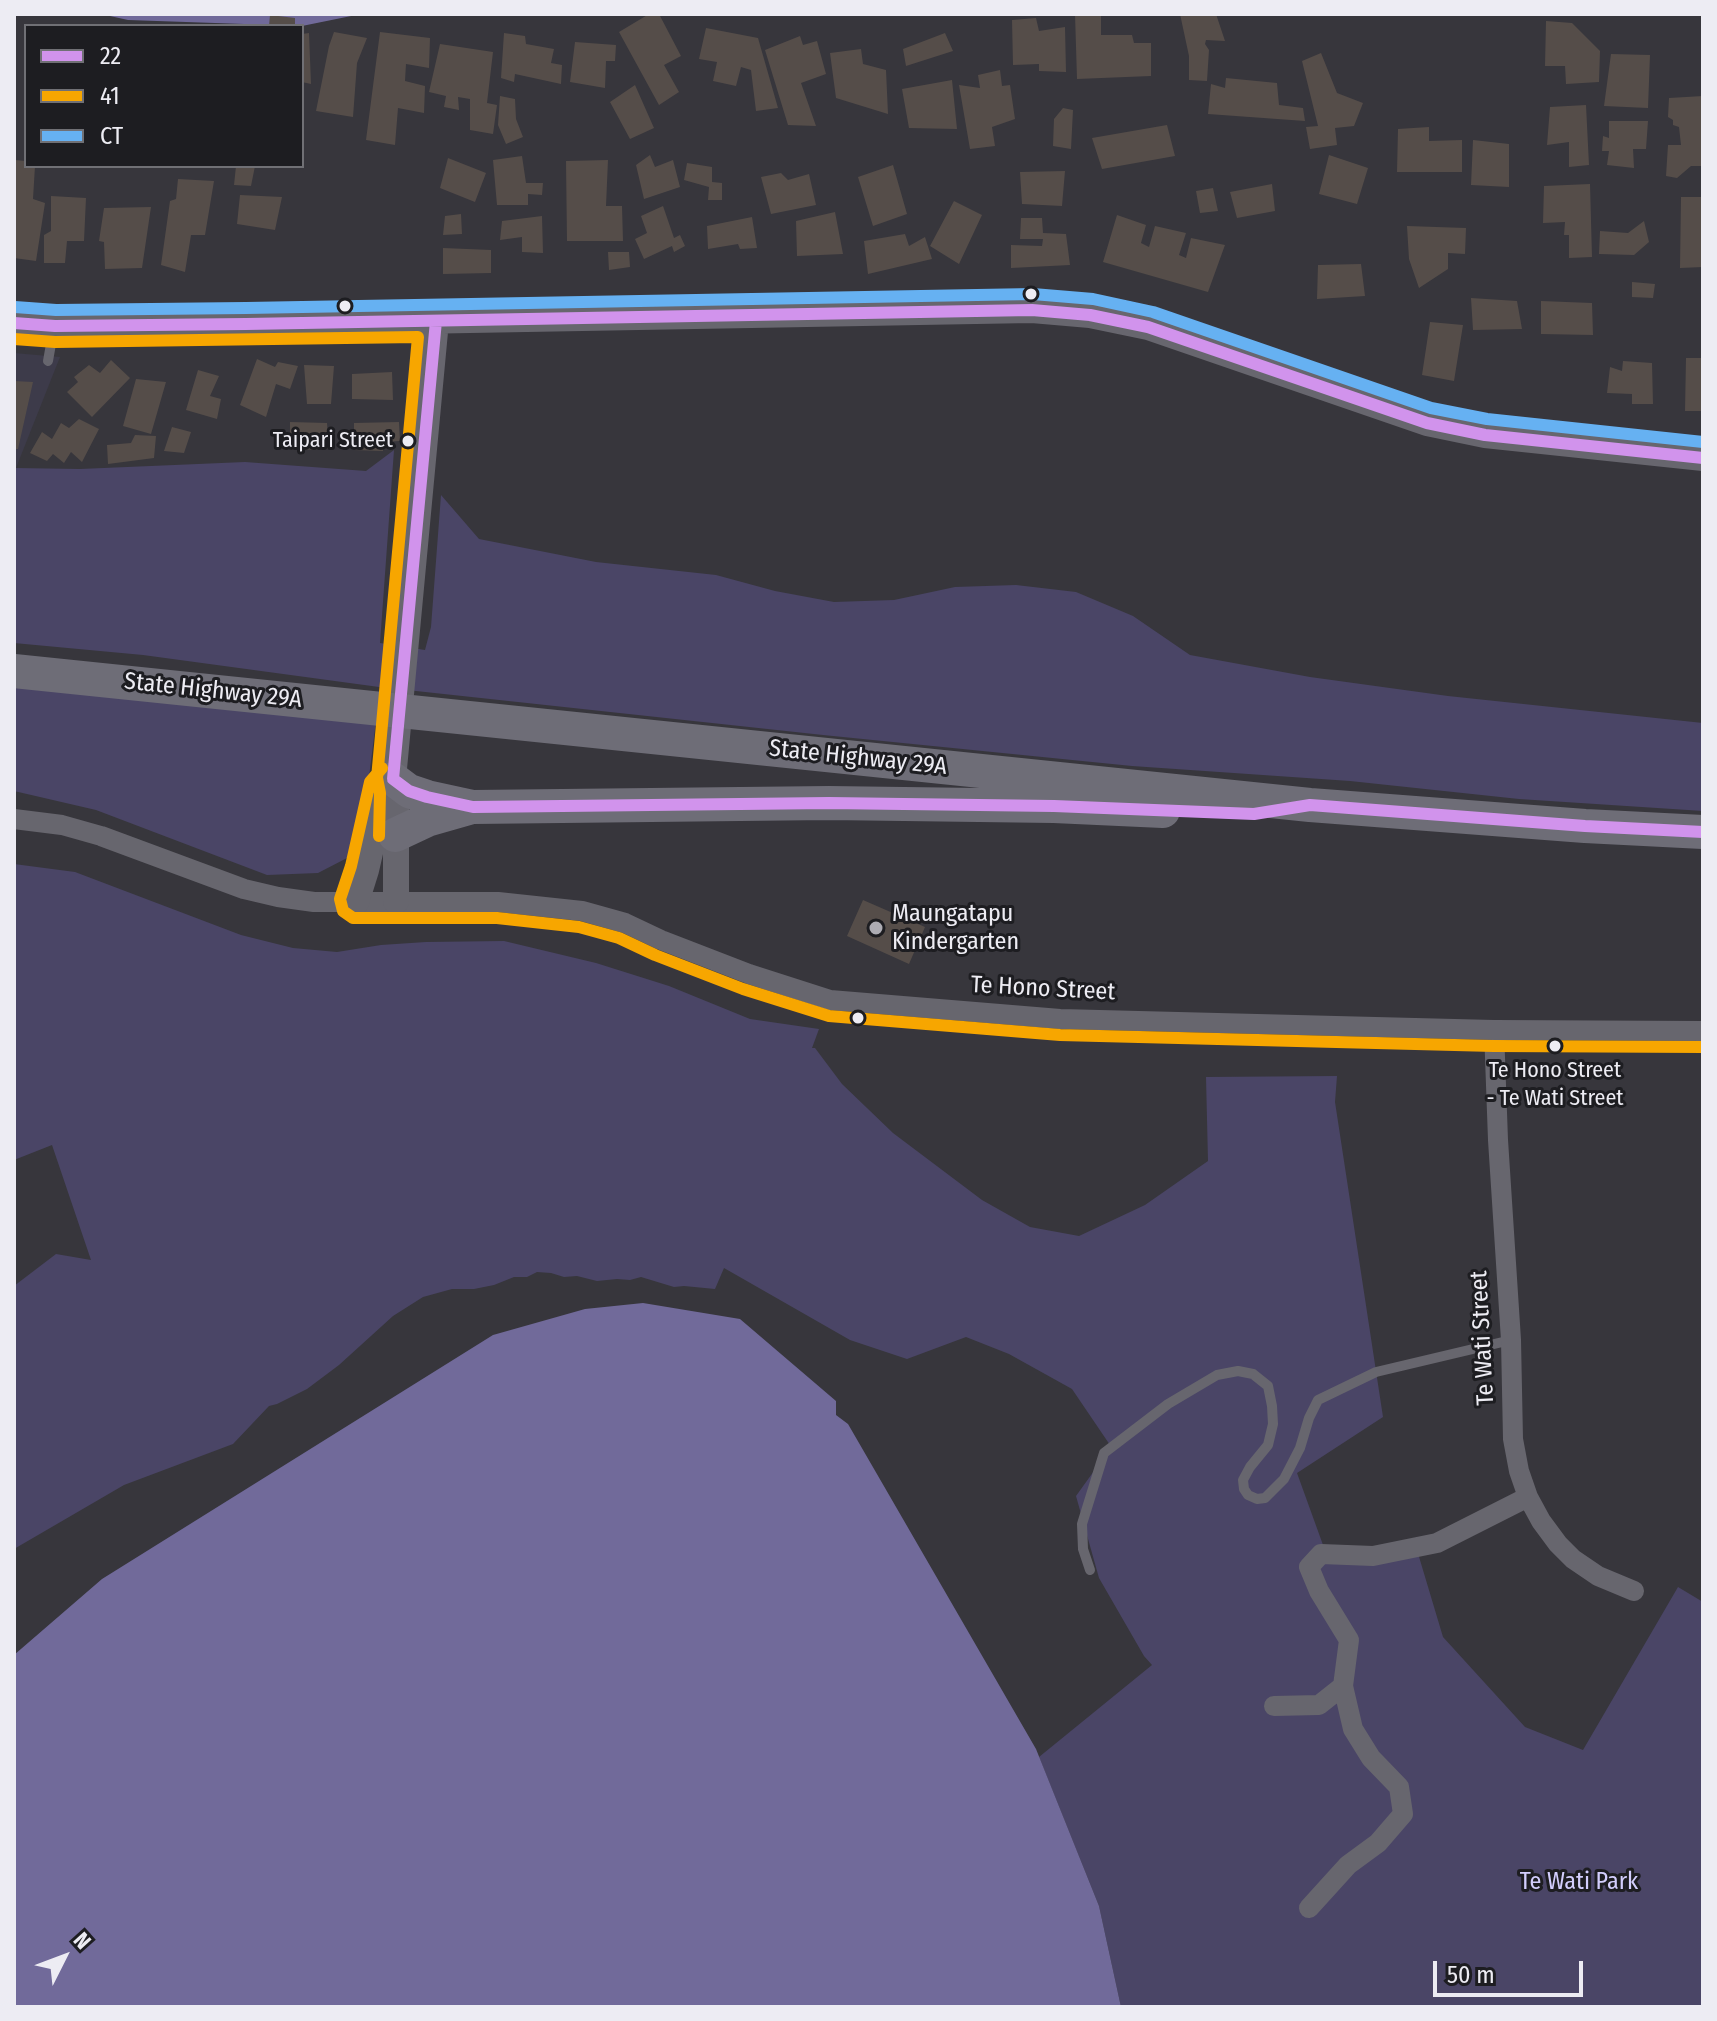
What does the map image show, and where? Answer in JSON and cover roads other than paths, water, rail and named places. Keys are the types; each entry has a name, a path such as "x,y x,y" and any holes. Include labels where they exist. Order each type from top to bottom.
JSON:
{"highway":[{"name":"State Highway 29A","path":"14,671 1310,805 1703,832"},
{"path":"395,767 409,791 473,807 829,803 1054,806 1254,814 1310,805"},
{"path":"395,835 427,820 473,807"}],"street":[{"path":"14,323 55,326 1032,310 1090,315 1148,327 1427,423 1500,437 1703,458"},
{"path":"14,819 62,825 101,836 255,892 314,902 396,901 395,767 436,321"},
{"path":"356,902 385,787 395,767"},
{"name":"Te Hono Street","path":"396,901 498,902 582,911 625,923 749,974 830,1000 1060,1019 1494,1030 1703,1031"},
{"name":"Te Wati Street","path":"1494,1030 1511,1340 1513,1439 1519,1471 1528,1497 1558,1544 1598,1576 1634,1591"},
{"path":"1309,1908 1348,1865 1378,1843 1403,1814 1399,1787 1371,1758 1353,1729 1343,1686 1349,1640 1319,1591 1309,1567 1321,1554 1373,1556 1437,1543 1528,1497"},
{"path":"1274,1706 1319,1705 1343,1686"}],"lane":[{"path":"48,361 55,326"},
{"path":"1090,1570 1083,1549 1082,1524 1104,1453 1168,1404 1217,1375 1238,1371 1253,1374 1268,1386 1273,1424 1268,1445 1243,1480 1248,1495 1257,1499 1265,1498 1293,1465 1318,1400 1376,1372 1511,1340"}],"place":[{"name":"Taipari Street","path":"408,441"},
{"name":"Maungatapu Kindergarten","path":"876,928"},
{"name":"Te Hono Street - Te Wati Street","path":"1555,1046"}],"park label":[{"name":"Te Wati Park","path":"1579,1882"}]}
